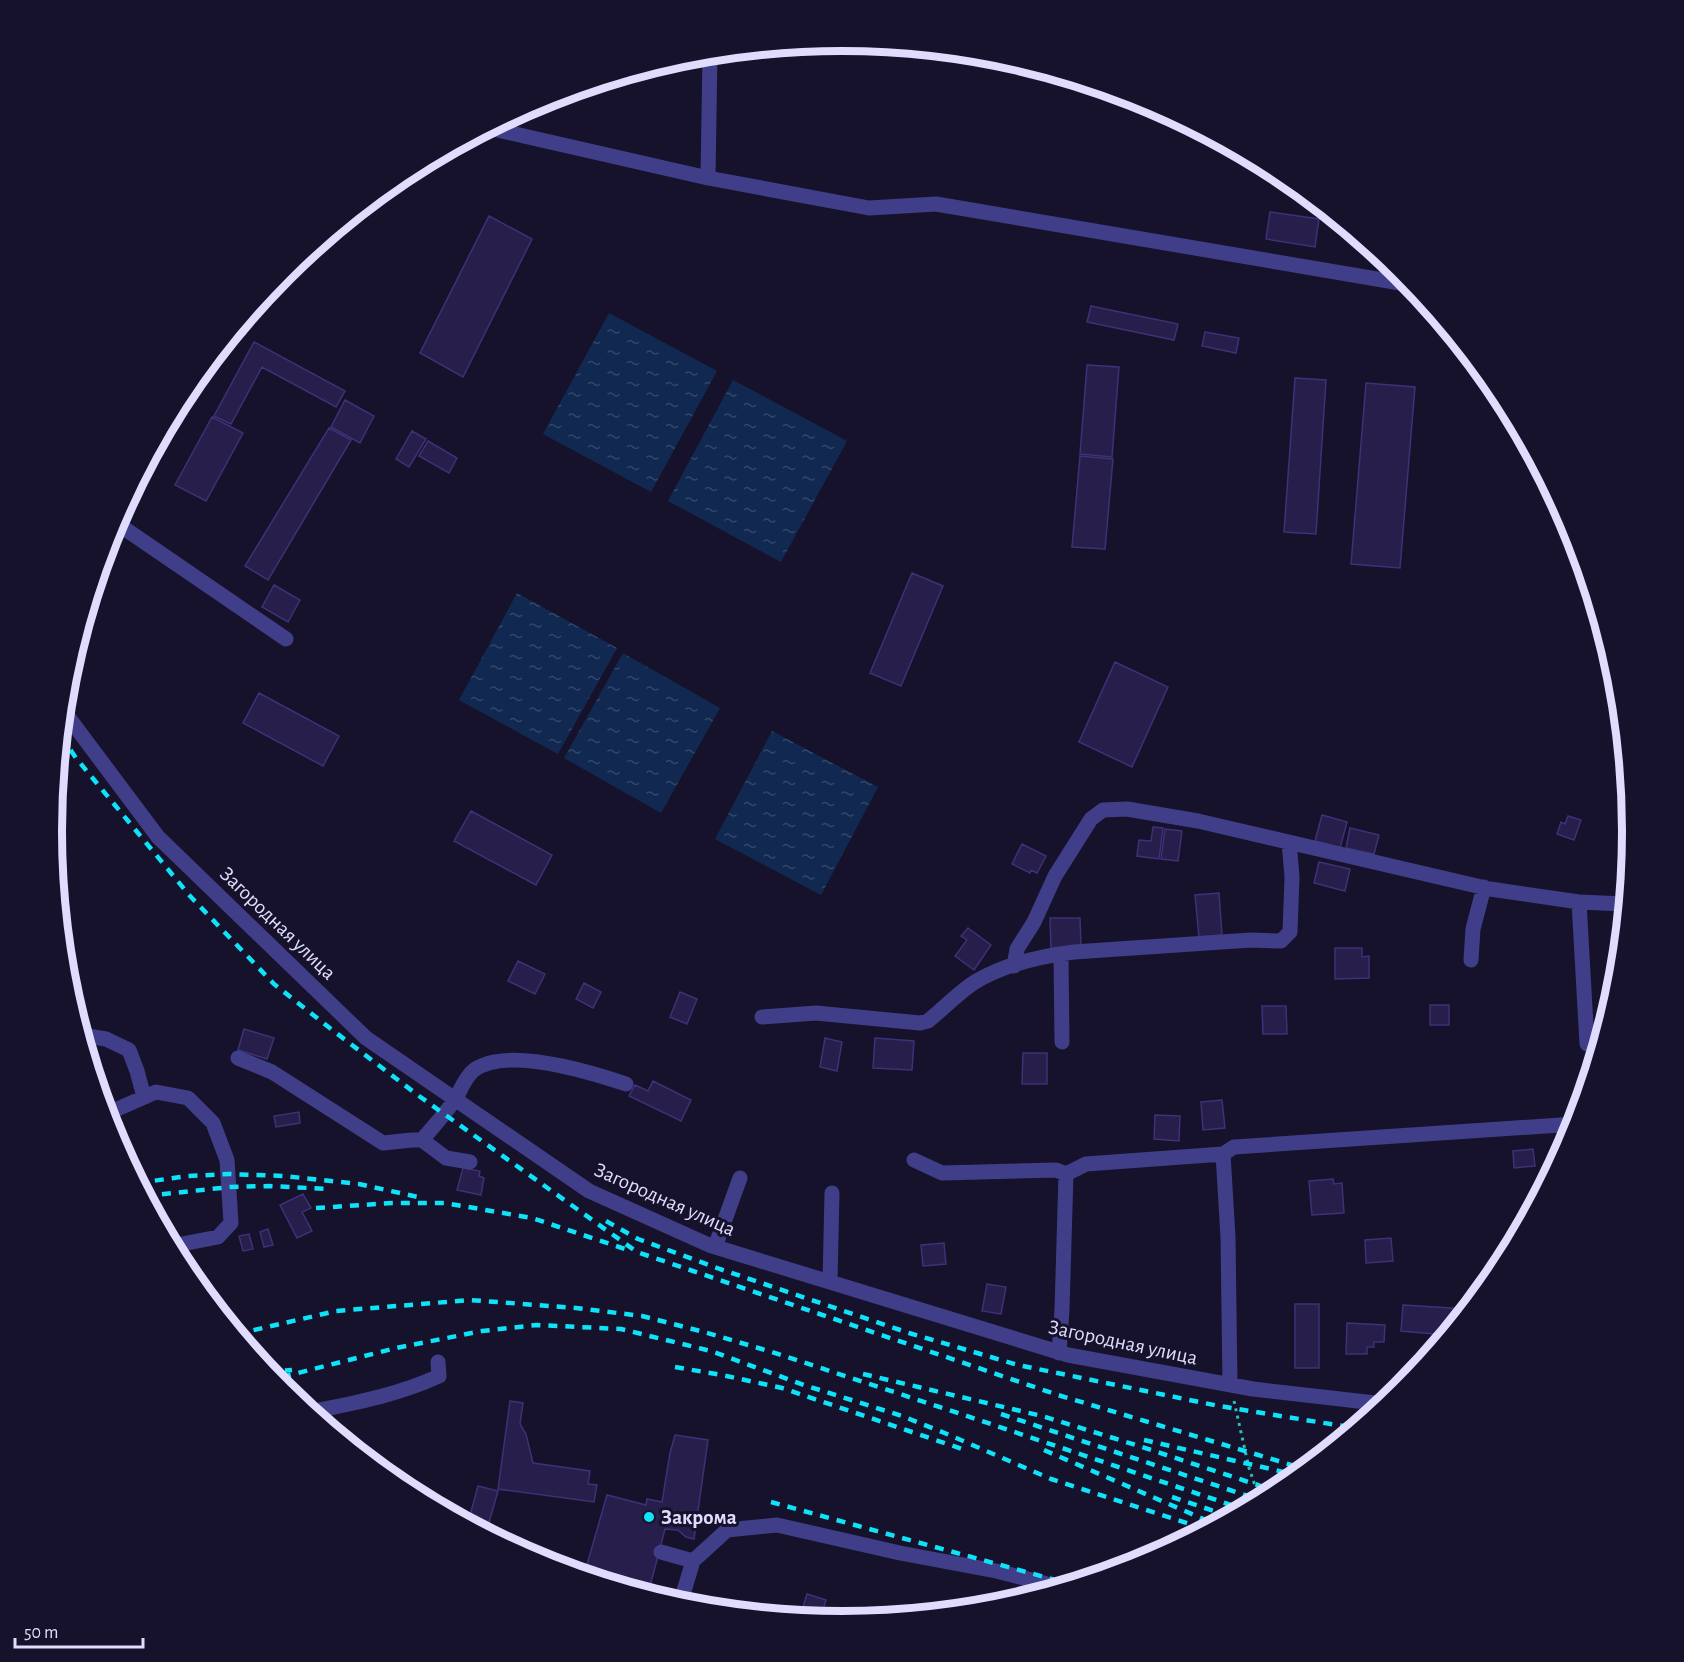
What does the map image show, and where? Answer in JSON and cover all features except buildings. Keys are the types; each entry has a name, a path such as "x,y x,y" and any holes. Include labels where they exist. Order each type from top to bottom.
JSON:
{"street":[{"path":"708,178 710,63"},
{"path":"499,130 708,178 869,208 936,204 1397,282"},
{"path":"123,528 286,639"},
{"name":"Загородная улица","path":"70,720 158,837 366,1038 589,1191 715,1246 1059,1353 1230,1385 1372,1403"},
{"path":"1014,966 1017,950 1034,922 1055,876 1091,819 1103,810 1127,809 1198,821 1484,887 1579,902 1618,904"},
{"path":"762,1017 816,1013 928,1022 974,982 1047,955 1251,940 1281,941 1290,932 1292,877 1289,842"},
{"path":"1471,960 1473,929 1484,887"},
{"path":"1579,902 1587,1044"},
{"path":"1061,954 1062,1042"},
{"path":"90,1036 106,1039 129,1050 144,1097"},
{"path":"238,1058 272,1072 383,1143 422,1140 446,1158 470,1162"},
{"path":"422,1140 455,1099 474,1070 498,1060 557,1065 593,1073 626,1084"},
{"path":"114,1110 156,1092 188,1098 213,1123 227,1160 231,1223 218,1237 181,1244"},
{"path":"914,1160 942,1173 1056,1170 1066,1174 1086,1164 1223,1154 1234,1147 1565,1125"},
{"path":"1223,1154 1228,1237 1230,1385"},
{"path":"1059,1353 1066,1174"},
{"path":"715,1246 740,1178"},
{"path":"830,1282 832,1193"},
{"path":"320,1410 416,1387 439,1376 438,1362"},
{"path":"684,1594 693,1561 727,1530 777,1525 1046,1584"},
{"path":"661,1552 693,1561"}],"path":[{"path":"1230,1385 1249,1468 1257,1491"}],"water":[{"path":"609,313 717,371 651,492 543,434"},
{"path":"733,380 847,441 781,562 668,501"},
{"path":"517,593 617,648 558,754 459,700"},
{"path":"623,653 720,708 661,813 564,758"},
{"path":"772,731 878,787 821,895 715,839"}],"railway":[{"path":"67,745 190,896 274,984 419,1096 637,1252 1058,1395 1295,1466"},
{"path":"145,1182 188,1176 229,1174 284,1176 359,1184 418,1197"},
{"path":"153,1195 230,1187 329,1189"},
{"path":"316,1208 392,1203 445,1203 532,1218 625,1249"},
{"path":"606,1221 638,1239 720,1269 909,1333 1018,1365 1219,1406 1345,1426"},
{"path":"245,1332 336,1311 470,1300 576,1308 642,1316 772,1352 1233,1506"},
{"path":"284,1376 396,1348 482,1331 537,1325 621,1329 711,1351 804,1385 902,1416 1051,1479 1196,1526"},
{"path":"675,1367 782,1388 968,1451"},
{"path":"279,1371 292,1370"},
{"path":"863,1374 1042,1416 1264,1487"},
{"path":"1001,1414 1248,1496"},
{"path":"1144,1440 1286,1472"},
{"path":"1044,1450 1206,1520"},
{"path":"1172,1497 1220,1513"},
{"path":"771,1502 1057,1580"}],"place":[{"name":"Закрома","path":"649,1517"}]}
